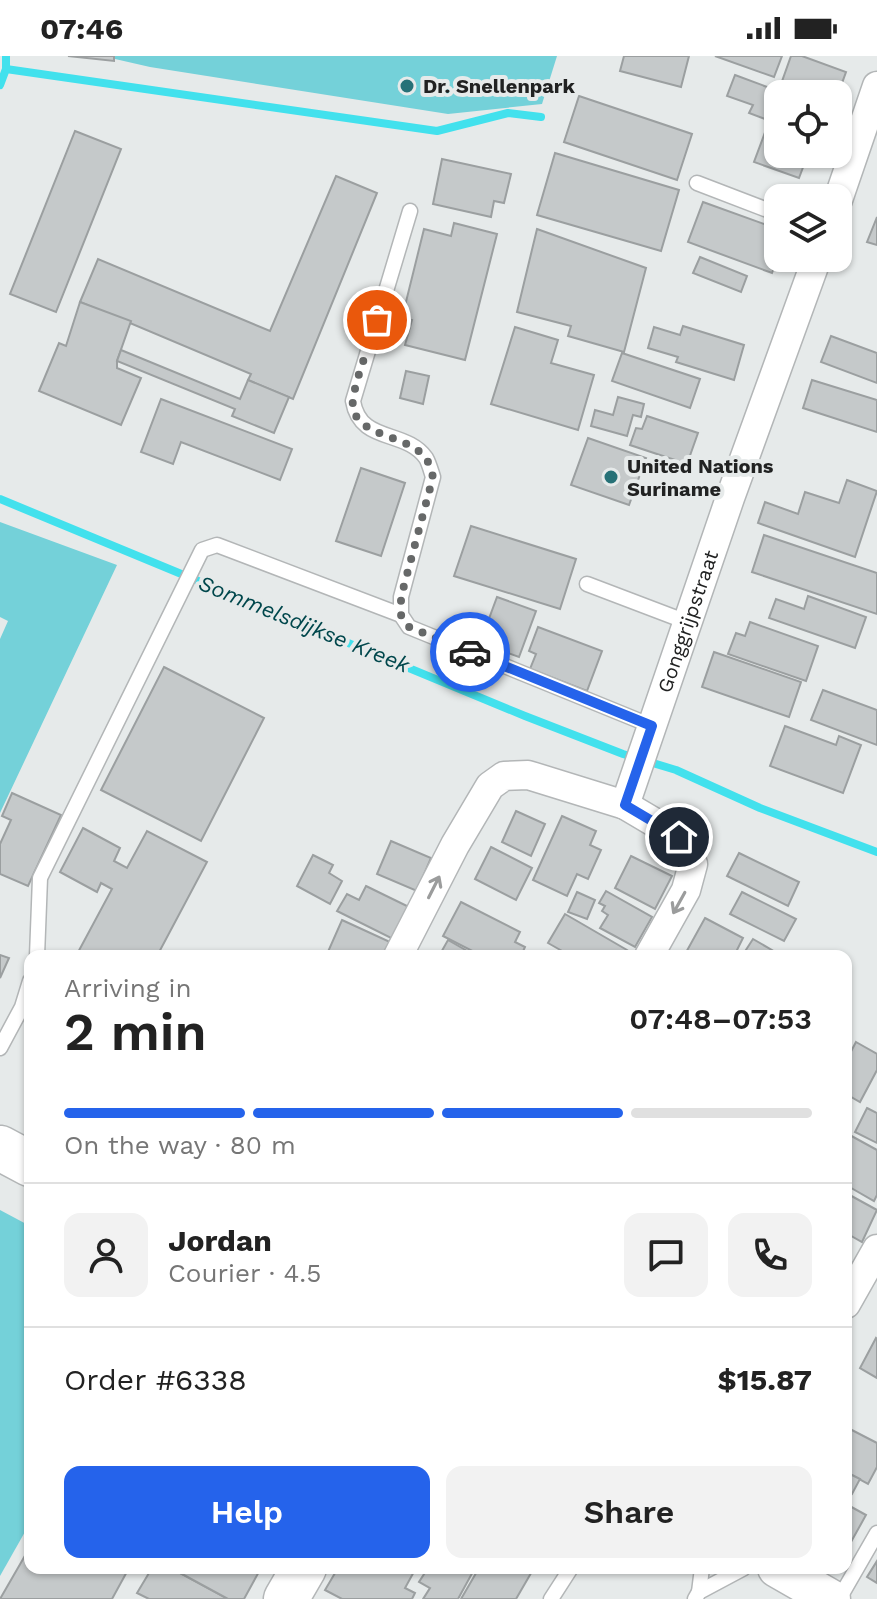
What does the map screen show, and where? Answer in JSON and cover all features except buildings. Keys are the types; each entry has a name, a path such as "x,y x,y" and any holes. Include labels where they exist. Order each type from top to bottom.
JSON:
{"main road":[{"path":"0,1148 24,1161"},
{"path":"787,1574 831,1599"}],"street":[{"path":"843,184 877,86"},
{"name":"Gonggrijpstraat","path":"629,794 812,272"},
{"path":"401,950 490,786 504,776 528,775 629,794 679,837 693,864 686,890 652,950"},
{"path":"852,1293 877,1249"}],"lane":[{"path":"697,183 764,209"},
{"path":"410,211 353,401 355,417 368,428 410,445 426,457 433,477 401,597 401,615 409,627 651,729"},
{"path":"37,950 40,878 202,550 217,545 401,615"},
{"path":"587,584 687,622"},
{"path":"0,1048 24,1012"},
{"path":"839,1599 877,1533"},
{"path":"551,1599 567,1574"},
{"path":"697,1596 701,1574"},
{"path":"697,1596 734,1574"}],"shaded area":[{"name":"Dr. Snellenpark","path":"102,56 557,56 542,104 448,114 150,67"},
{"path":"0,522 117,565 0,813 0,639 8,621 0,617"},
{"path":"0,1210 24,1223 24,1534 0,1576"}],"waterway":[{"path":"0,85 6,69 6,56"},
{"path":"6,69 437,131 508,113 541,117"},
{"name":"Sommelsdijkse Kreek","path":"0,499 525,716 623,754 676,770 760,808 877,852"}],"way so far":[{"path":"377,320 353,401 355,417 368,428 410,445 426,457 433,477 401,597 401,615 409,627 470,652"}],"place":[{"name":"Dr. Snellenpark","path":"407,86"},
{"name":"United Nations Suriname","path":"611,477"}],"route":[{"path":"470,652 652,726 625,805 679,837"}]}
